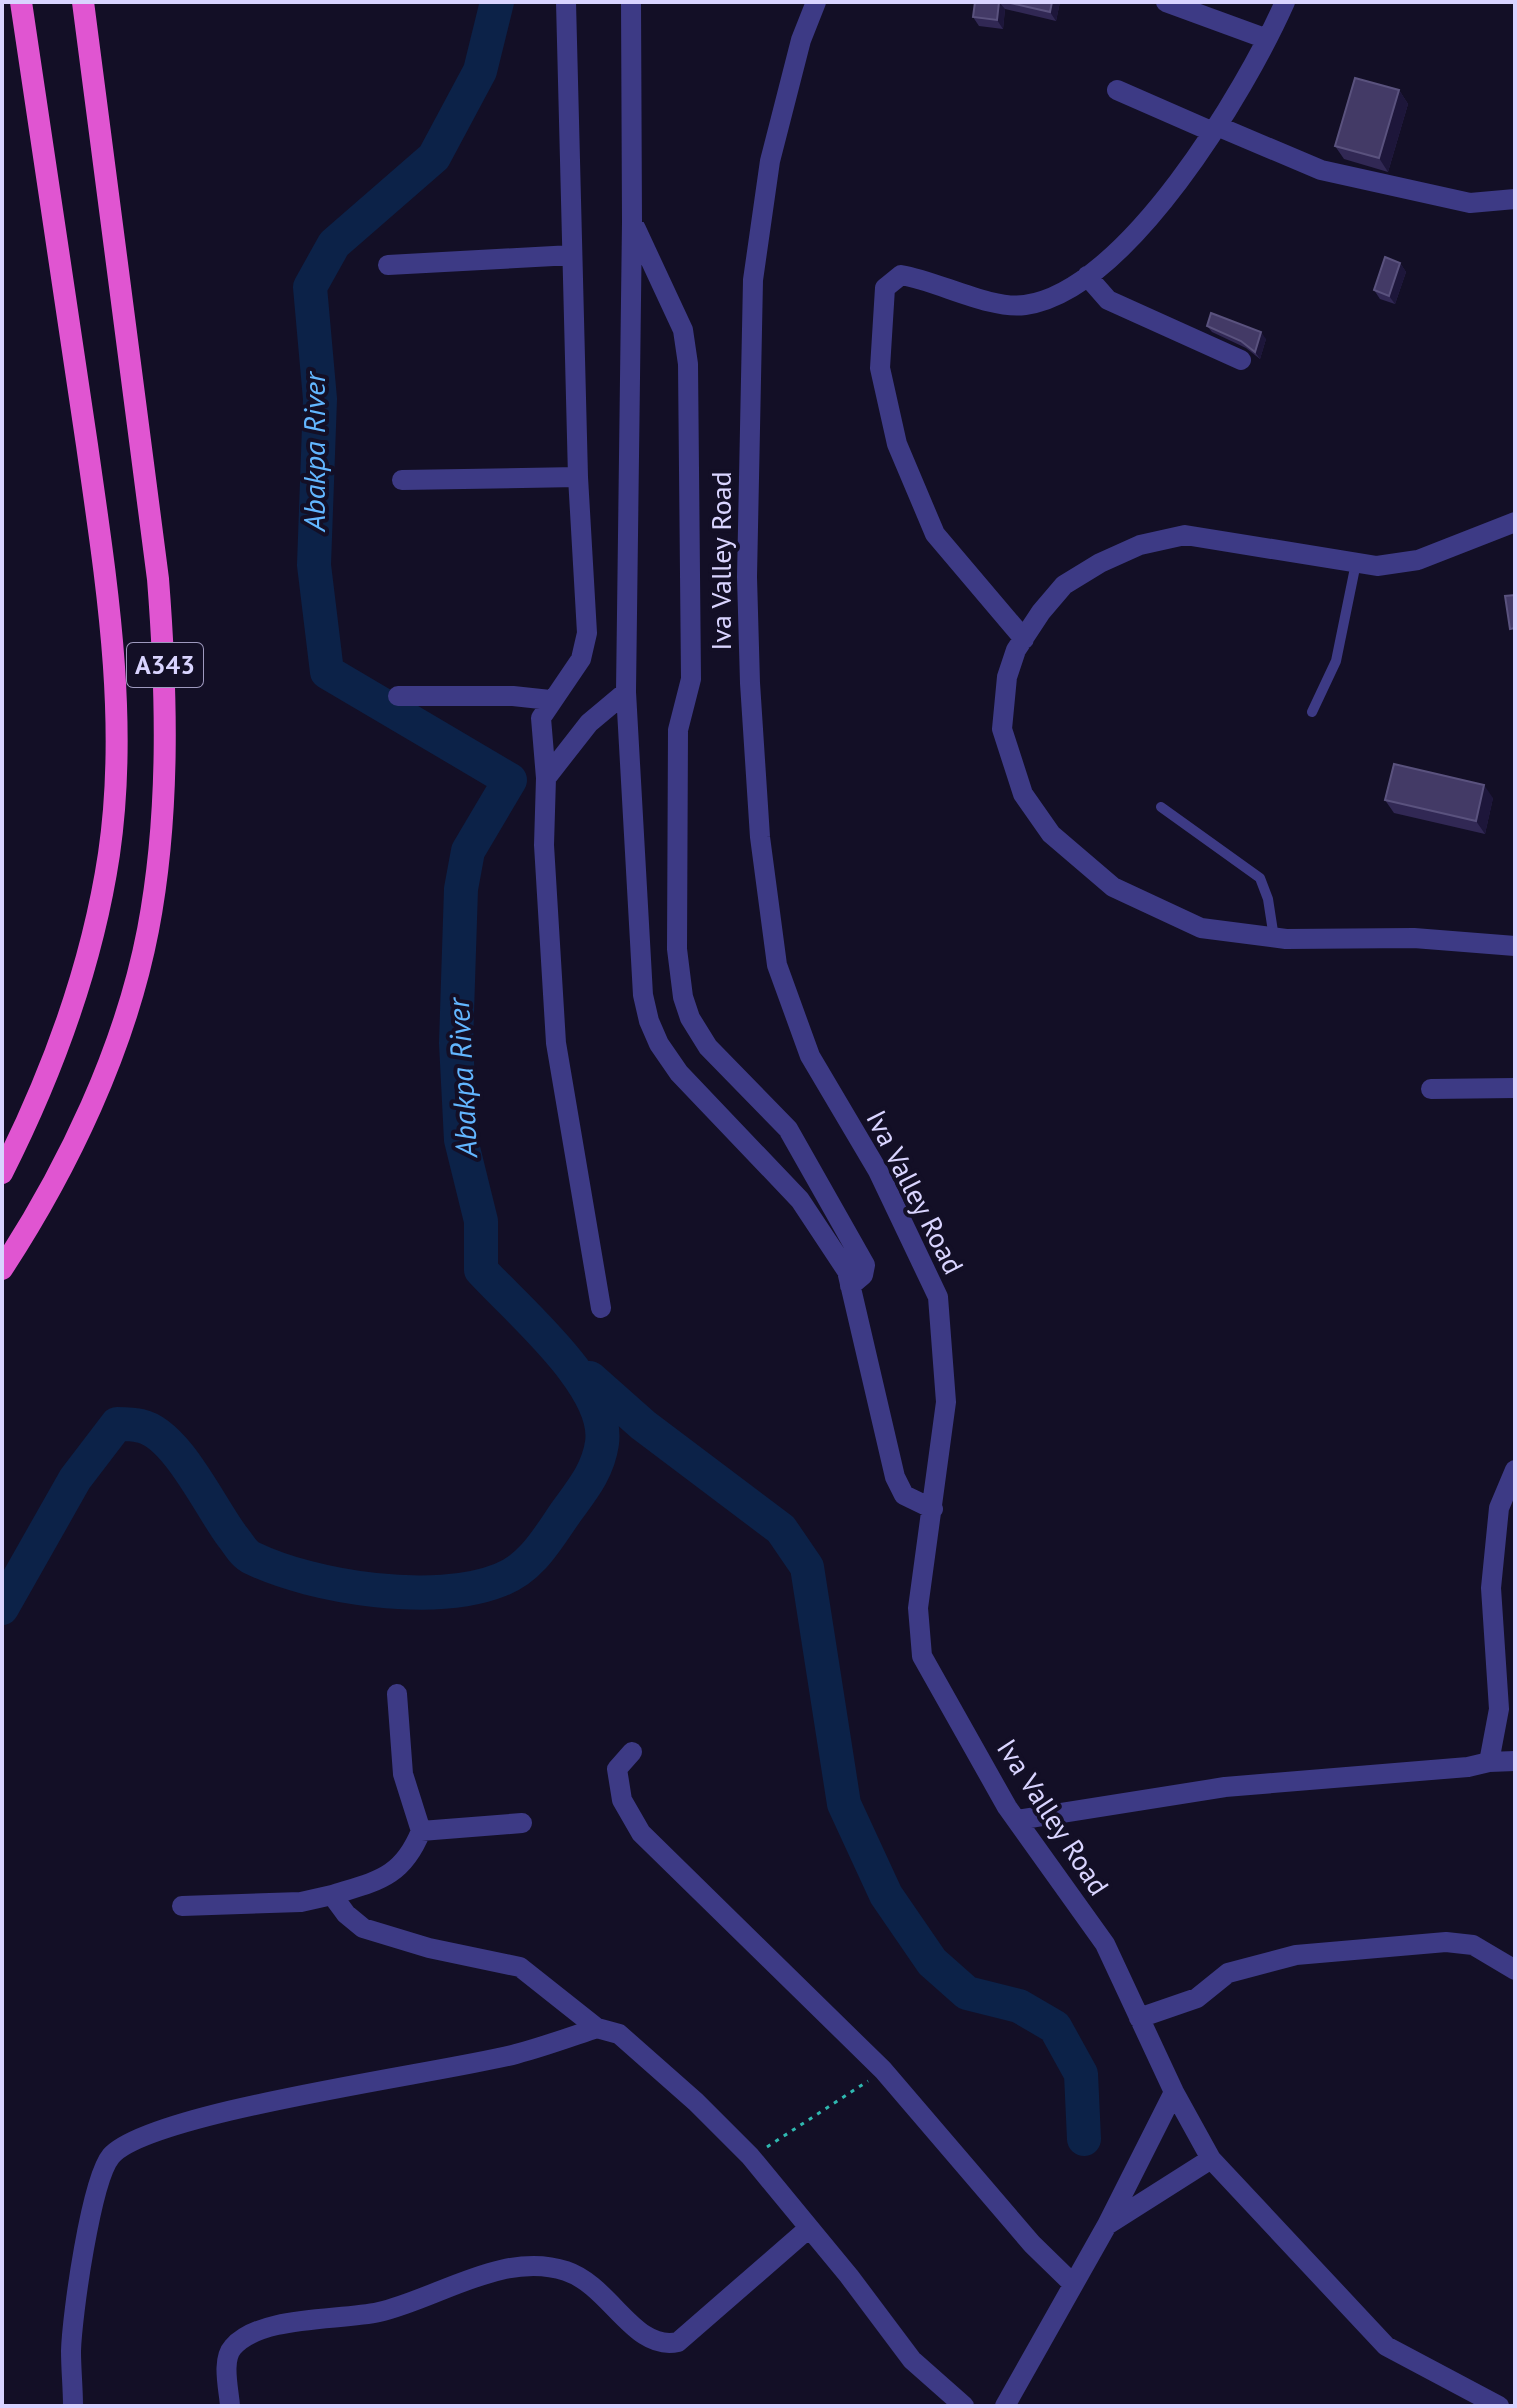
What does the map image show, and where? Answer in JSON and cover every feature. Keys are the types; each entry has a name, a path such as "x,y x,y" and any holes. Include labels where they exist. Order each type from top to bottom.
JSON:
{"highway":[{"name":"A343","path":"2,1173 32,1113 68,1024 93,941 109,853 116,770 111,612 21,2"},
{"name":"A343","path":"2,1269 65,1158 123,1020 148,930 159,850 165,669 158,579 83,2"}],"street":[{"path":"566,2 578,477 587,633 581,659 550,700 541,718 546,778 544,845 556,1043 601,1308"},
{"path":"631,2 632,222 626,692 643,995 659,1044 679,1073 800,1200 847,1271 895,1477 904,1495 933,1509"},
{"name":"Iva Valley Road","path":"816,2 801,40 770,161 753,280 747,577 760,837 777,965 810,1056 878,1171 912,1236 938,1297 946,1402 918,1608 922,1656 1017,1820 1105,1944 1174,2092 1211,2159 1386,2346 1499,2406"},
{"path":"1166,2 1267,39"},
{"path":"1024,639 935,534 897,444 880,368 885,288 901,275 1022,306 1048,300 1087,276 1154,213 1215,129 1285,2"},
{"path":"1117,90 1321,170 1470,203 1515,199"},
{"path":"632,222 683,330 688,364 691,679 678,746 677,949 683,997 690,1018 708,1047 788,1129 801,1148 865,1265 863,1275 850,1286"},
{"path":"388,265 572,255"},
{"path":"1087,276 1108,300 1241,360"},
{"path":"402,480 578,477"},
{"path":"1515,522 1418,560 1377,566 1203,537 1165,539 1100,563 1064,585 1024,639 1007,677 1002,729 1023,794 1051,834 1113,887 1201,928 1274,938 1414,938 1515,946"},
{"path":"546,778 589,723 626,692"},
{"path":"398,696 513,696 550,700"},
{"path":"1431,1089 1515,1088"},
{"path":"1489,1762 1499,1709 1491,1588 1499,1508 1515,1470"},
{"path":"182,1906 301,1902 381,1879 403,1865 421,1831 403,1774 397,1694"},
{"path":"632,1752 617,1769 618,1788 641,1833 883,2070 1032,2244 1073,2284"},
{"path":"1017,1820 1225,1787 1515,1761"},
{"path":"421,1831 522,1823"},
{"path":"332,1895 346,1914 363,1928 429,1948 520,1967 597,2028 619,2034 696,2102 750,2156 912,2360 964,2406"},
{"path":"1139,2018 1197,1998 1228,1973 1296,1955 1446,1942 1473,1945 1515,1970"},
{"path":"73,2406 71,2350 79,2286 101,2174 112,2155 134,2140 193,2120 516,2054 597,2028"},
{"path":"1005,2406 1107,2225 1174,2092"},
{"path":"1107,2225 1211,2159"},
{"path":"230,2406 228,2354 233,2346 262,2329 379,2312 497,2272 532,2267 566,2271 600,2290 647,2339 661,2344 678,2342 809,2228"}],"lane":[{"path":"1312,712 1336,661 1356,563"},
{"path":"1161,807 1260,878 1268,899 1274,938"}],"path":[{"path":"750,2156 784,2138 883,2070"}],"building":[{"path":"975,2 999,2 997,20 973,17"},
{"path":"1006,2 1052,2 1050,12"},
{"path":"1355,78 1399,90 1379,158 1335,146"},
{"path":"1385,257 1400,263 1389,296 1374,290"},
{"path":"1211,313 1261,332 1255,352 1241,341 1207,326"},
{"path":"1515,595 1515,628 1510,629 1505,596"},
{"path":"1394,764 1484,785 1476,821 1385,800"}],"waterway":[{"name":"Abakpa River","path":"2,1608 75,1479 117,1424 141,1426 167,1442 249,1556 308,1578 375,1590 443,1592 473,1588 511,1575 530,1561 545,1542 583,1488 600,1453 601,1421 592,1398 577,1374 537,1327 481,1270 481,1221 461,1140 456,1043 461,889 468,851 510,780 327,672 314,565 320,399 310,287 334,244 434,157 480,71 497,2"},
{"path":"590,1378 643,1425 781,1529 807,1567 844,1804 886,1895 932,1962 967,1993 1019,2006 1055,2027 1081,2074 1084,2139"}]}
